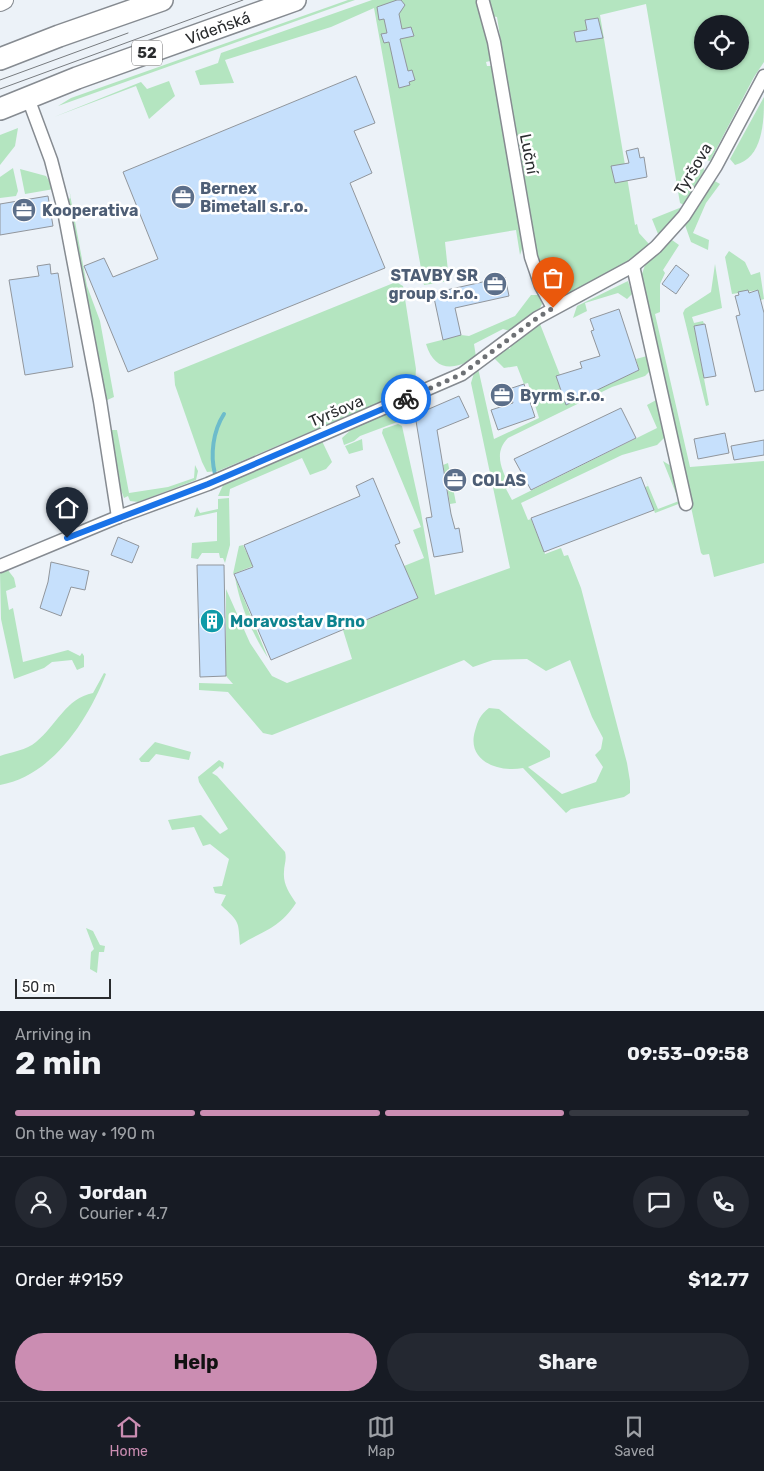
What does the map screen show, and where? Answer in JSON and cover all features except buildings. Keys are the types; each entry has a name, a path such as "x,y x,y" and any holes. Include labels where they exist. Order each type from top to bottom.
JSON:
{"highway":[{"path":"0,59 162,0"},
{"name":"Vídeňská","path":"0,109 295,0"}],"street":[{"path":"0,2 4,0"},
{"name":"Luční","path":"483,2 494,42 531,257 541,286 553,308"},
{"name":"Tyršova","path":"0,566 118,517 208,484 462,374 537,318 633,266 656,247 684,216 716,166 764,76"},
{"path":"28,98 52,160 63,206 100,401 118,517"},
{"path":"633,266 686,504"}],"green space":[{"path":"348,0 355,0 58,106 71,98"},
{"path":"372,0 764,0 764,62 754,77 710,161 702,159 704,171 684,205 680,203 646,4 600,15 635,225 637,224 639,233 649,244 607,275 581,290 560,298 549,288 539,263 497,44 501,43 497,17 491,16 494,60 486,62 487,66 495,66 523,246 520,255 516,230 445,242 449,281 424,285 374,8 331,27 225,60 234,83 200,85 195,71 218,63 221,53"},
{"path":"169,81 175,96 149,119 136,86 54,117 141,82 147,89"},
{"path":"764,97 760,138 751,155 735,165 730,159"},
{"path":"18,128 15,146 0,165 0,135"},
{"path":"13,168 18,191 16,196 0,198 0,177"},
{"path":"20,169 46,176 54,189 25,194"},
{"path":"713,180 720,184 706,203 693,233 709,240 708,250 691,242 685,225"},
{"path":"71,198 87,286 100,321 114,397 105,401 110,430 117,430 129,493 168,487 194,478 195,465 198,471 196,480 138,502 130,501 128,496 124,498 118,482 81,267 65,200"},
{"path":"682,207 660,234 658,234 652,219"},
{"path":"672,240 679,245 663,270 665,273 660,284 660,312 655,314 690,467 764,461 764,563 714,577 709,554 703,555 701,553 641,277 645,265"},
{"path":"729,251 745,262 751,275 760,272 764,299 761,300 758,290 732,294 725,257"},
{"path":"715,264 722,308 692,317 694,323 703,321 704,324 694,326 709,405 706,406 683,313 685,309 711,292"},
{"path":"628,281 632,294 627,299 618,293 585,303 587,311 573,318 577,306"},
{"path":"396,282 403,286 416,369 415,382 409,390 218,471 207,472 175,385 174,372"},
{"path":"531,295 540,295 542,304 540,308 510,331 503,329 474,344 476,357 461,365 447,366 440,364 430,353 426,344 461,335 469,336 515,316"},
{"path":"540,324 560,375 556,376 566,405 639,370 636,359 647,356 651,370 645,376 612,387 508,438 501,450 500,462 510,487 506,489 512,500 657,428 647,405 658,399 666,436 657,445 622,455 521,503 528,520 531,519 545,554 561,548 564,556 568,555 581,588 627,763 630,793 624,797 571,809 566,813 523,768 504,769 487,763 475,750 473,741 480,718 489,708 499,709 550,751 550,757 528,767 562,794 596,782 603,767 595,755 601,749 603,738 592,717 570,660 546,671 527,659 493,660 473,667 464,660 272,735 263,733 228,692 199,690 199,683 233,684 226,676 226,589 250,643 272,676 287,683 352,659 343,630 418,598 404,566 424,558 413,530 421,527 382,433 383,429 398,424 402,426 421,512 435,595 510,568 471,383 474,373 478,368 494,439 539,418 528,383 524,384 517,366 504,368 494,358 507,348 510,349 511,345"},
{"path":"406,405 408,418 360,436 344,445 342,438 353,428"},
{"path":"362,439 363,450 349,454 345,446"},
{"path":"322,441 332,462 326,469 310,475 302,458 230,489 229,496 218,496 224,483"},
{"path":"663,461 671,466 681,503 655,513 645,487 648,486 644,476 658,509 679,501"},
{"path":"448,463 456,503 450,504 443,465"},
{"path":"229,498 230,545 225,563 223,558 220,558 219,553 202,553 198,559 191,558 192,543 217,541 217,512 194,517 197,507 200,513 218,509 218,499"},
{"path":"243,545 253,566 233,574 239,546"},
{"path":"7,569 14,578 16,587 6,591 9,610 13,608 23,662 68,650 80,656 82,653 84,656 84,667 77,670 72,660 52,662 44,668 14,679 1,619 0,572"},
{"path":"235,577 268,658 247,619"},
{"path":"104,673 106,674 89,709 66,743 52,758 36,770 19,780 0,785 0,756 24,749 36,742 68,706 93,693"},
{"path":"155,742 191,752 189,760 156,754 149,762 141,762 139,759"},
{"path":"219,760 224,763 223,769 220,766 212,773 217,776 285,852 284,881 296,903 290,912 277,924 240,945 237,922 221,905 226,895 215,893 213,887 222,886 229,859 210,844 203,846 194,827 172,830 168,820 201,815 220,834 228,829 199,782 198,777"},
{"path":"86,928 93,931 100,945 105,946 104,952 99,952 97,973 90,969 91,952 94,949"}],"waterway":[{"path":"215,474 213,467 215,435 224,414"}],"tram line":[{"path":"0,89 243,0"},
{"path":"0,80 128,33"}],"way so far":[{"path":"406,399 462,374 553,308"}],"place":[{"name":"Bernex Bimetall s.r.o.","path":"183,197"},
{"name":"Kooperativa","path":"24,210"},
{"name":"STAVBY SR group s.r.o.","path":"495,284"},
{"name":"Byrm s.r.o.","path":"502,395"},
{"name":"COLAS","path":"455,480"},
{"name":"Moravostav Brno","path":"212,621"}],"route":[{"path":"67,538 208,484 406,399"}]}
